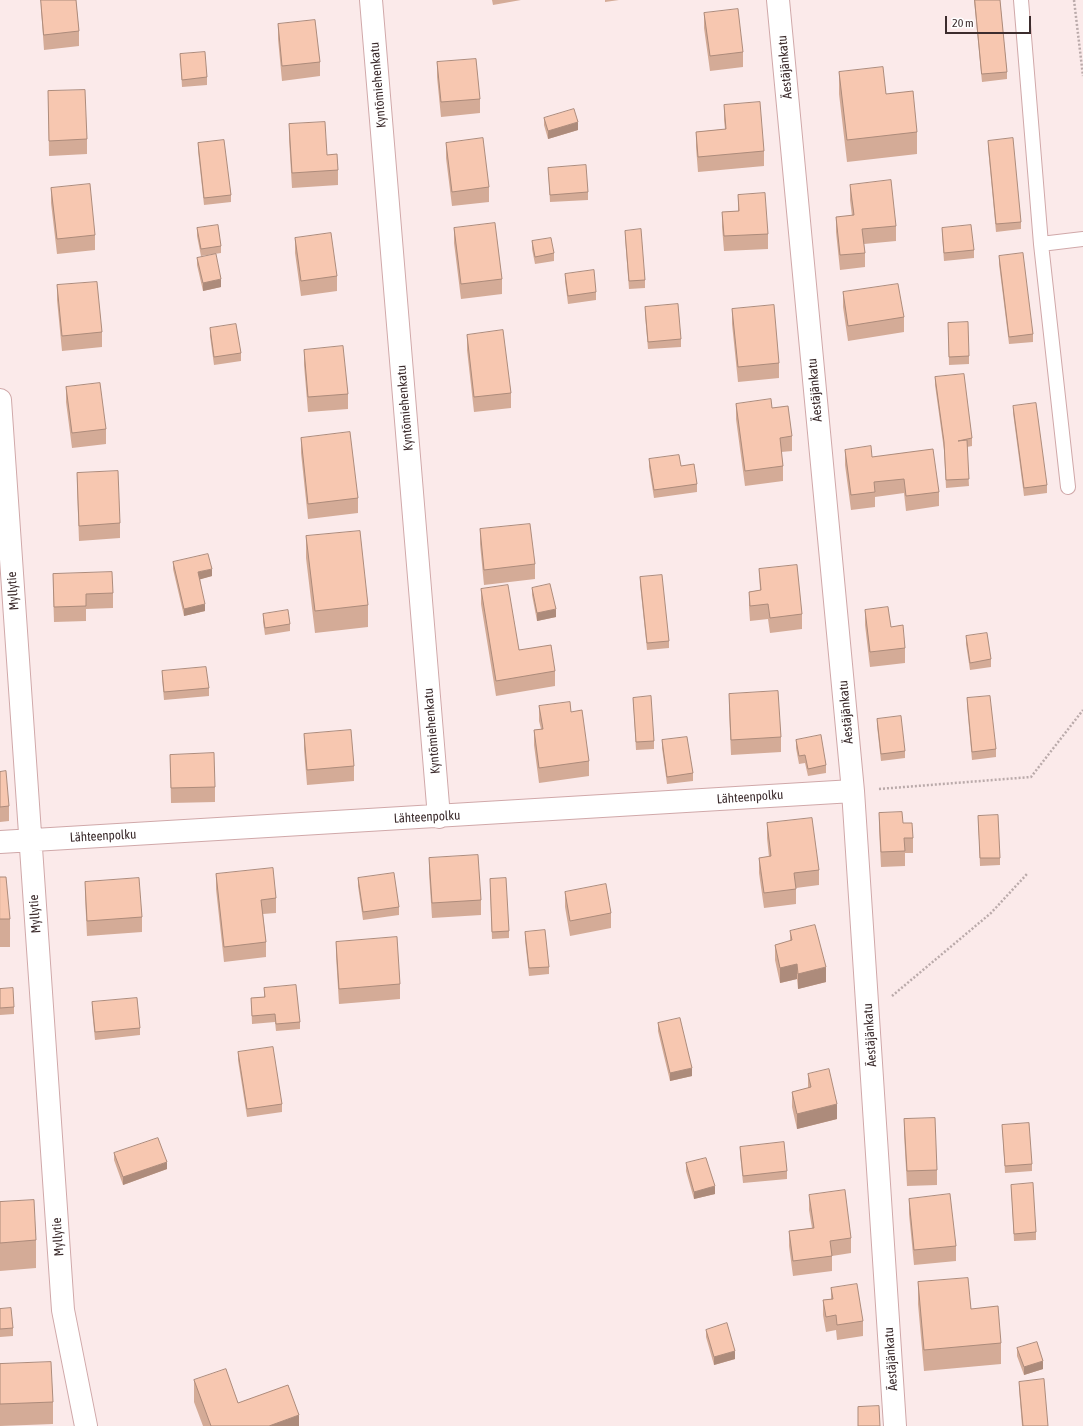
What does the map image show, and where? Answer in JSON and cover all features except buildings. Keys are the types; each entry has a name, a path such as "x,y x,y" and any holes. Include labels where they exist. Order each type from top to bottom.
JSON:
{"street":[{"name":"Kyntömiehenkatu","path":"371,0 439,816"},
{"name":"Äestäjänkatu","path":"778,0 853,791 895,1426"},
{"name":"Myllytie","path":"0,400 63,1310 86,1426"},
{"name":"Lähteenpolku","path":"0,842 853,791"}],"lane":[{"path":"1021,0 1041,244 1068,487"},
{"path":"1041,244 1083,239"}],"path":[{"path":"1074,0 1083,76"},
{"path":"853,791 1031,777 1083,710"},
{"path":"868,1015 991,914 1027,874"}]}
